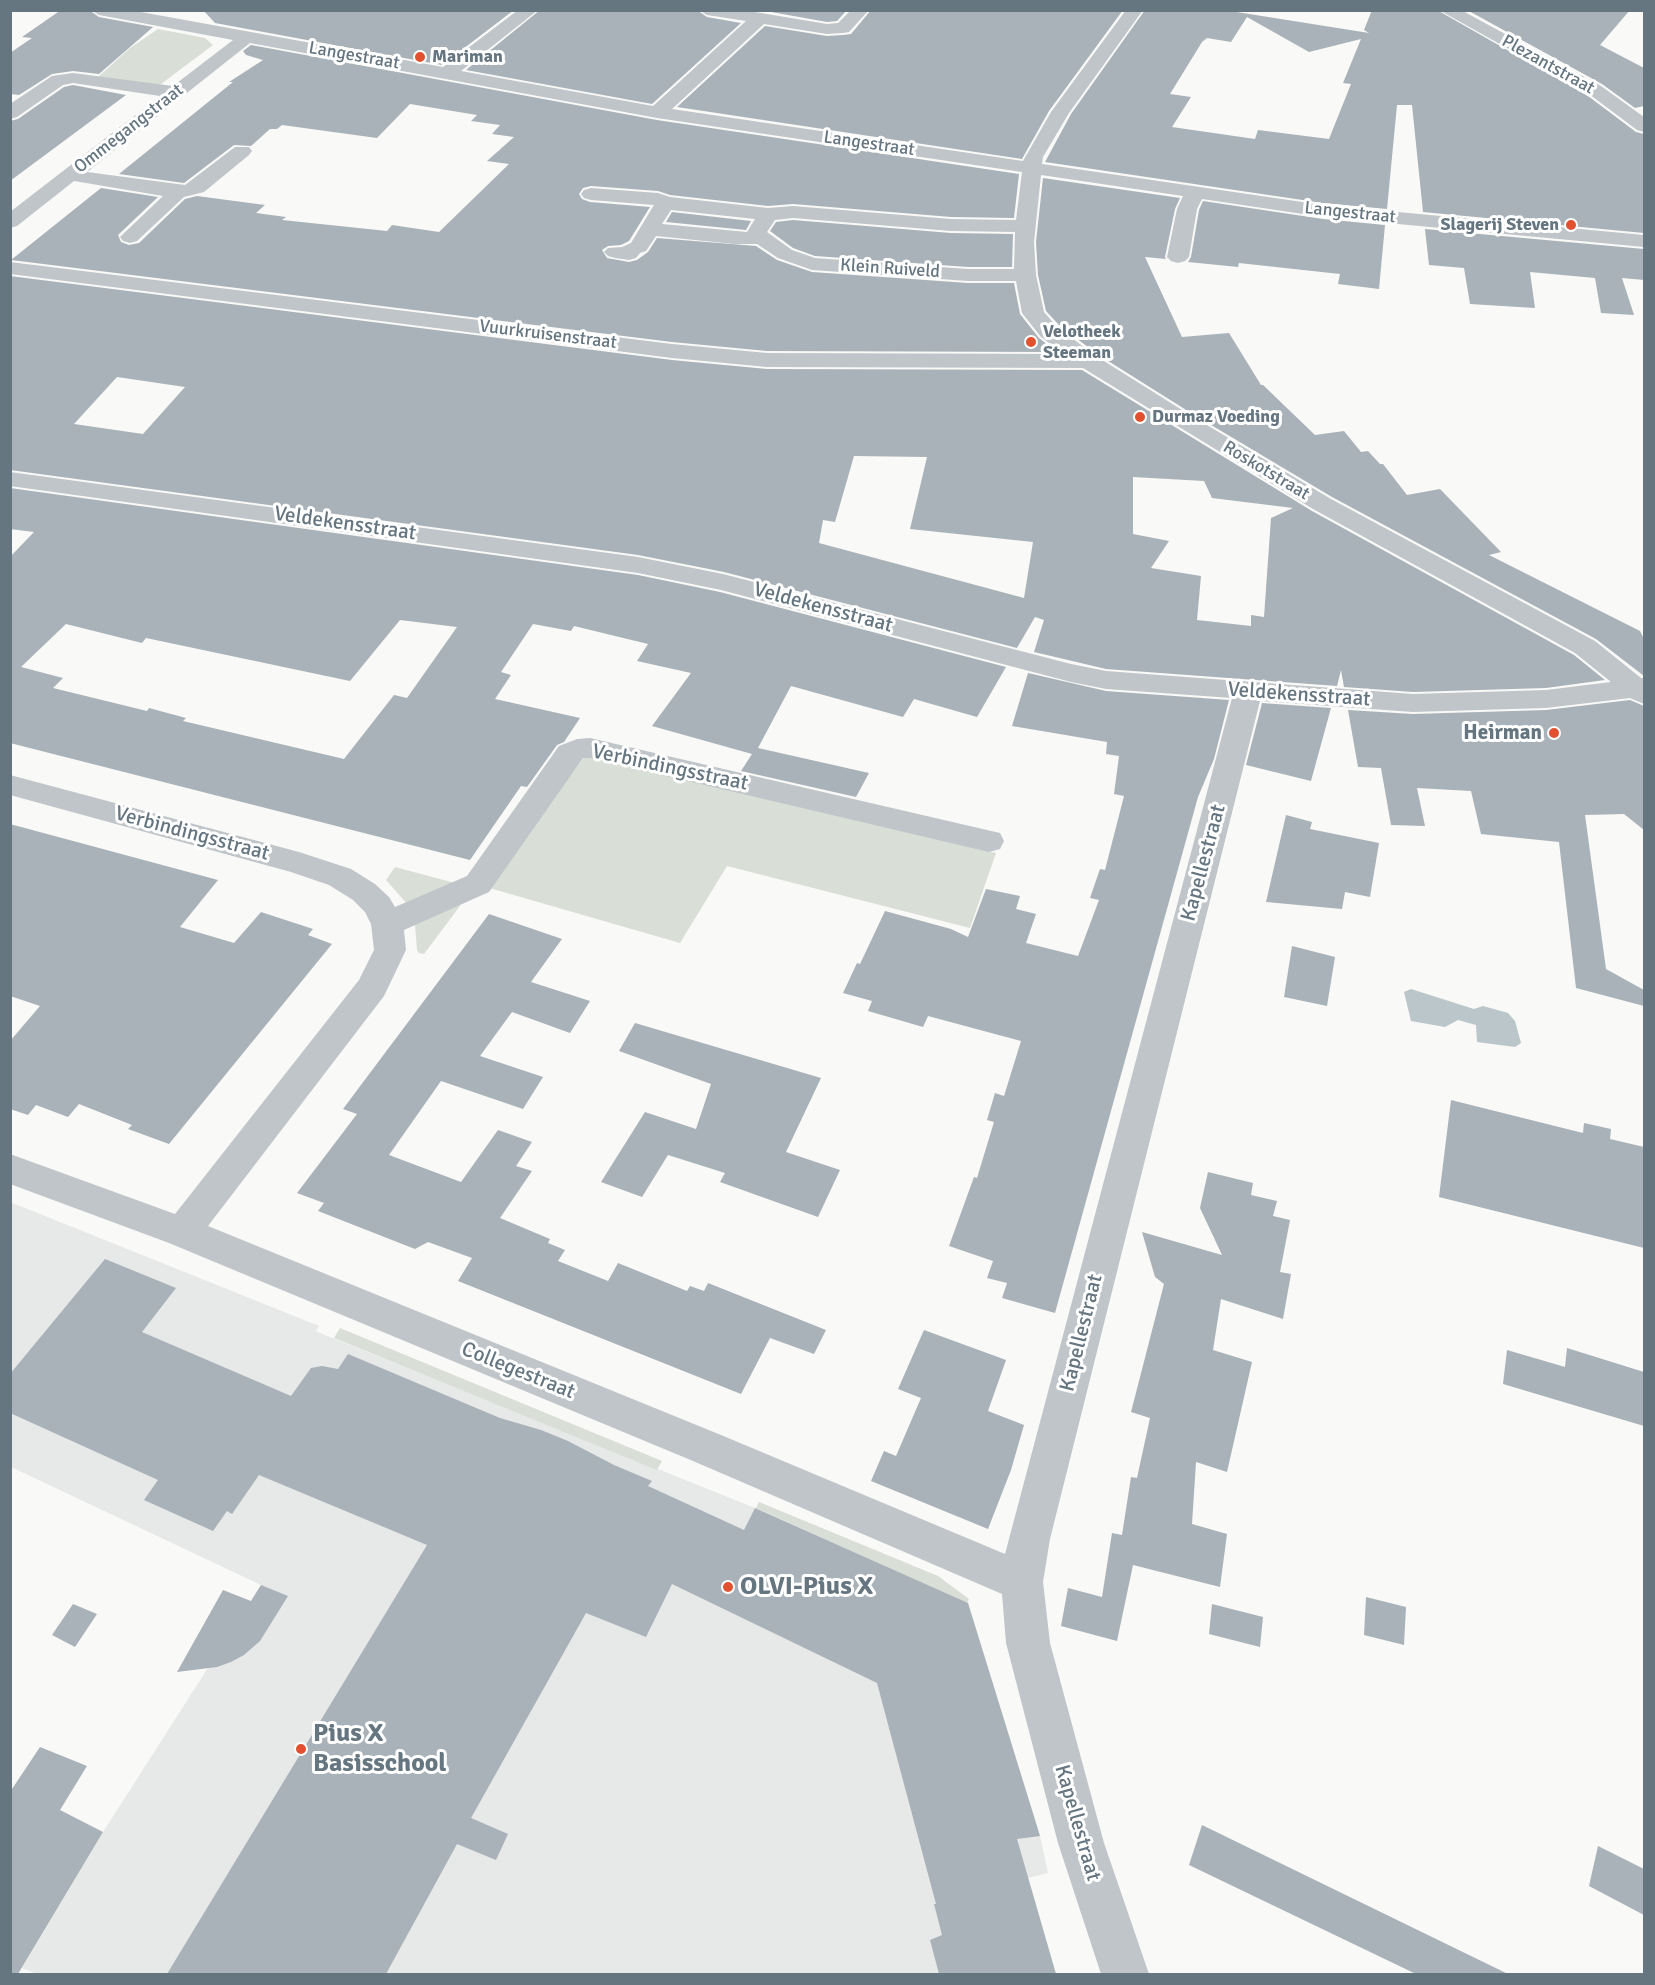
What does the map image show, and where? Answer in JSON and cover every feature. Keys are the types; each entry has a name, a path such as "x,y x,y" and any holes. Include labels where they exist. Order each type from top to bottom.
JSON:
{"street":[{"name":"Langestraat","path":"99,10 657,112 1323,211 1644,241"},
{"path":"447,73 530,10"},
{"path":"707,10 827,30 843,28 861,10"},
{"name":"Roskotstraat","path":"1135,10 1060,112 1033,157 1026,226 1025,274 1034,313 1049,332 1088,360 1182,420 1322,504 1585,647 1642,690"},
{"name":"Plezantstraat","path":"1447,10 1594,90 1644,126"},
{"path":"657,112 759,19"},
{"name":"Ommegangstraat","path":"10,222 247,37"},
{"path":"10,113 58,80 73,78 175,92"},
{"path":"1594,90 1635,97"},
{"path":"71,175 178,192 197,188 242,151"},
{"path":"130,237 178,192"},
{"path":"1178,257 1187,209 1195,192"},
{"path":"591,194 658,199 665,202 768,214 793,212 951,225 1026,226"},
{"path":"615,252 629,254 631,249 639,247 665,202"},
{"path":"762,238 756,234 768,214"},
{"path":"649,230 734,238 762,238"},
{"name":"Klein Ruiveld","path":"762,238 785,254 812,264 968,275 1025,274"},
{"name":"Vuurkruisenstraat","path":"10,268 660,350 767,360 1088,360"},
{"name":"Veldekensstraat","path":"10,479 638,565 734,584 1106,680 1413,703 1546,699 1642,690"},
{"name":"Kapellestraat","path":"1125,1974 1081,1843 1028,1643 1022,1582 1029,1539 1248,691"},
{"name":"Verbindingsstraat","path":"10,785 299,863 340,877 364,892 378,906 387,924 478,884 568,753 577,749 590,748 989,841"},
{"path":"182,1232 372,987 390,950 387,924"},
{"name":"Collegestraat","path":"10,1169 182,1232 707,1448 1022,1582"}],"shaded area":[{"path":"158,29 205,38 213,45 157,87 97,78 130,48"},
{"path":"585,756 996,853 970,928 727,866 680,943 486,887"},
{"path":"395,867 455,883 408,905 386,880"},
{"path":"458,903 460,906 424,954 419,953 415,925 419,918"},
{"path":"1411,989 1474,1009 1483,1006 1508,1013 1515,1021 1521,1043 1515,1047 1477,1042 1476,1025 1458,1020 1445,1027 1411,1021 1404,992"},
{"name":"OLVI-Pius X","path":"10,1202 319,1326 316,1331 325,1335 755,1508 968,1603 1040,1836 1048,1873 1028,1878 1056,1974 37,1974 22,1968 103,1832 261,1585 11,1467"},
{"path":"340,1328 662,1461 657,1470 334,1338"},
{"path":"759,1502 938,1576 969,1599 967,1603 756,1508"}],"building":[{"path":"61,10 89,10 99,17 153,27 99,74 73,71 52,74 19,95 10,94 10,53 32,38 22,37"},
{"path":"203,10 514,10 442,65 215,23"},
{"path":"540,10 697,10 707,17 741,23 652,104 466,70"},
{"path":"760,10 847,10 837,21 827,22"},
{"path":"871,10 1123,10 1049,111 1022,159 677,107 765,26 827,36 851,34"},
{"path":"1145,10 1224,10 1369,33 1364,30 1372,10 1437,10 1588,96 1636,132 1644,134 1644,233 1423,212 1412,105 1397,105 1387,209 1323,203 1045,162 1071,114","holes":["1247,17 1309,52 1361,39 1343,83 1351,84 1329,139 1258,130 1255,139 1172,127 1191,97 1170,94 1202,42 1207,38 1231,42"]},
{"path":"1467,10 1630,10 1600,45 1644,68 1644,106 1635,108 1602,84"},
{"path":"251,45 657,120 1019,174 1014,218 951,217 793,204 768,206 670,195 658,191 591,186 583,188 579,194 582,199 590,202 650,207 629,241 621,245 608,246 602,250 607,258 629,262 637,260 648,252 657,238 756,246 777,260 812,272 968,283 1014,283 1020,314 1039,338 1057,352 767,351 672,342 11,260 101,188 158,197 118,235 121,242 129,245 139,243 185,199 197,196 265,205 256,213 286,217 282,220 387,231 392,225 439,232 509,164 487,161 514,137 492,134 500,125 471,121 477,115 410,104 377,138 282,125 277,129 270,129 251,146 234,145 184,183 119,174 233,82 229,82 263,60 246,55 243,51"},
{"path":"73,85 126,95 10,181 10,121 18,119 64,87"},
{"path":"1043,178 1180,198 1175,209 1166,259 1145,257 1182,337 1229,333 1261,385 1315,435 1344,431 1361,452 1368,451 1380,464 1383,464 1407,495 1440,489 1501,552 1489,555 1640,631 1644,639 1644,676 1596,639 1332,497 1191,413 1097,354 1059,325 1046,311 1038,275 1036,242"},
{"path":"1203,201 1323,219 1385,225 1379,289 1338,284 1340,274 1239,263 1238,267 1188,262"},
{"path":"672,212 751,221 746,230 666,222"},
{"path":"793,220 951,233 1013,234 1012,267 968,267 815,256 793,248 770,231 776,222"},
{"path":"1425,229 1644,249 1644,280 1622,278 1634,315 1601,313 1595,278 1530,272 1535,308 1470,304 1464,268 1429,265"},
{"path":"10,276 672,360 767,369 1082,370 1312,511 1574,655 1605,680 1546,688 1413,692 1344,687 1341,670 1337,686 1106,669 1034,652 1044,620 1035,617 1017,648 724,572 638,555 10,470","holes":["117,377 185,387 143,434 74,424","854,456 927,457 910,529 1033,542 1024,598 819,543 823,520 835,522","1133,477 1204,481 1212,498 1293,508 1271,518 1264,617 1251,615 1251,626 1197,620 1201,576 1151,568 1169,541 1133,534"]},
{"path":"10,488 638,575 720,592 1006,667 977,717 914,699 903,717 791,686 758,748 869,773 856,797 741,771 752,754 652,726 691,673 637,661 648,644 574,626 571,631 533,624 501,672 511,675 495,699 580,718 564,742 557,745 527,787 521,786 470,860 10,743 10,557 34,532 10,529","holes":["400,620 457,627 407,698 394,695 344,759 183,721 186,718 149,708 147,711 53,688 63,678 21,667 66,624 142,643 146,638 350,681"]},
{"path":"1028,673 1106,691 1229,700 1214,759 1198,797 1055,1313 1002,1298 1007,1283 987,1278 993,1261 949,1246 974,1177 977,1178 994,1122 987,1120 995,1093 1004,1096 1021,1041 928,1016 923,1027 868,1011 872,1001 843,993 857,963 860,964 885,911 951,929 968,937 986,889 1020,896 1016,909 1036,914 1026,943 1078,956 1099,900 1090,898 1100,869 1105,870 1124,796 1114,794 1119,756 1106,754 1107,742 1012,726"},
{"path":"1630,700 1644,706 1644,830 1624,814 1585,815 1606,969 1644,990 1644,1006 1576,988 1559,842 1481,834 1471,791 1417,788 1425,826 1391,825 1381,768 1358,767 1348,710 1413,714 1546,710"},
{"path":"1262,703 1331,708 1311,781 1246,765"},
{"path":"1286,815 1312,822 1310,829 1379,843 1370,897 1345,892 1342,909 1266,902"},
{"path":"10,824 218,880 180,927 234,943 261,912 313,929 308,935 332,944 169,1144 128,1129 132,1125 79,1104 68,1117 36,1105 28,1115 10,1109 10,1041 40,1006 10,996"},
{"path":"489,914 562,939 531,982 590,1001 570,1033 512,1012 480,1056 543,1077 523,1109 441,1081 389,1155 461,1182 498,1130 532,1142 516,1166 532,1171 500,1218 550,1239 548,1243 565,1250 558,1261 608,1281 618,1263 687,1291 690,1286 704,1291 708,1283 826,1330 814,1354 770,1338 741,1394 458,1281 472,1258 428,1242 415,1249 318,1211 324,1203 297,1193 357,1114 343,1109"},
{"path":"1292,946 1335,957 1327,1006 1284,997"},
{"path":"635,1023 821,1078 786,1152 840,1170 818,1217 720,1182 725,1173 668,1155 642,1197 601,1182 645,1112 696,1129 711,1084 619,1051"},
{"path":"1451,1100 1583,1133 1584,1123 1611,1129 1610,1139 1644,1147 1644,1248 1439,1197"},
{"path":"1208,1172 1253,1183 1251,1195 1277,1201 1273,1216 1290,1220 1280,1272 1291,1274 1283,1319 1221,1299 1213,1350 1252,1362 1227,1472 1196,1462 1192,1524 1227,1534 1220,1587 1133,1565 1117,1641 1061,1626 1068,1588 1102,1597 1112,1533 1122,1535 1131,1477 1137,1478 1150,1418 1131,1412 1164,1284 1155,1277 1142,1232 1222,1255 1200,1208"},
{"path":"105,1259 176,1288 142,1332 291,1396 311,1368 322,1366 338,1369 348,1354 500,1418 568,1441 614,1465 652,1481 648,1486 744,1530 755,1508 968,1603 1040,1836 1017,1839 1056,1974 939,1974 930,1940 942,1935 934,1904 936,1904 877,1683 672,1584 646,1637 586,1613 471,1818 508,1834 496,1860 457,1844 386,1974 167,1974 427,1545 259,1475 232,1514 227,1511 213,1531 144,1500 158,1480 10,1413 10,1374"},
{"path":"924,1330 1006,1360 988,1411 1024,1425 1011,1470 988,1529 871,1481 884,1451 896,1456 921,1398 898,1389"},
{"path":"1567,1348 1644,1372 1644,1426 1503,1384 1507,1350 1565,1367"},
{"path":"261,1585 288,1596 260,1641 244,1655 231,1662 217,1667 177,1672 223,1590 251,1601"},
{"path":"1366,1597 1406,1607 1404,1645 1364,1635"},
{"path":"73,1604 97,1614 75,1647 52,1635"},
{"path":"1212,1604 1263,1617 1260,1647 1209,1634"},
{"path":"40,1747 87,1766 60,1810 103,1832 18,1974 10,1974 10,1792"},
{"path":"1202,1825 1508,1974 1416,1974 1189,1865"},
{"path":"1598,1846 1644,1869 1644,1915 1589,1886"}],"place":[{"name":"Mariman","path":"420,57"},
{"name":"Slagerij Steven","path":"1571,225"},
{"name":"Velotheek Steeman","path":"1031,342"},
{"name":"Durmaz Voeding","path":"1140,417"},
{"name":"Heirman","path":"1554,733"},
{"name":"OLVI-Pius X","path":"728,1587"},
{"name":"Pius X Basisschool","path":"301,1749"}]}
